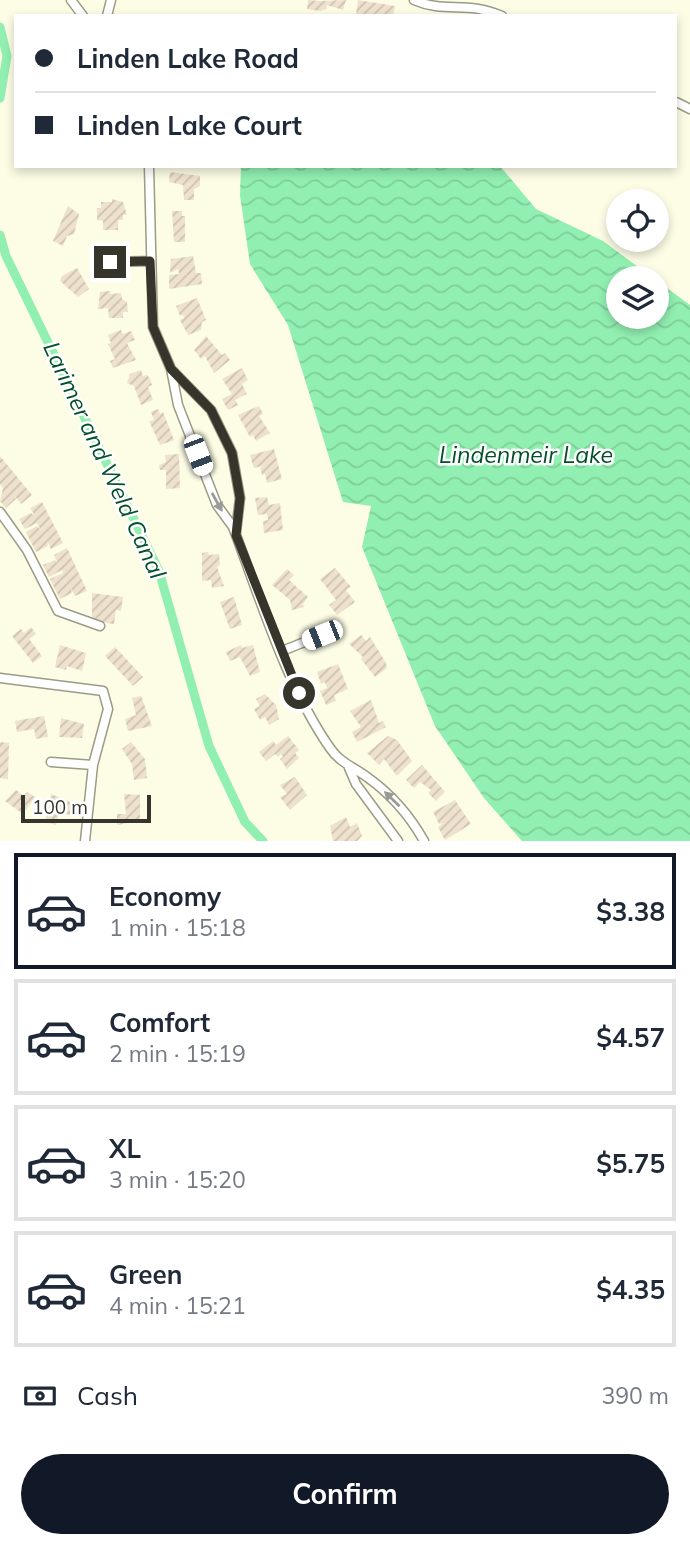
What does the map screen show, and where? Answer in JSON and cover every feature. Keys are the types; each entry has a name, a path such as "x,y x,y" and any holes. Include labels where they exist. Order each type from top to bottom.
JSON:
{"street":[{"path":"71,0 82,14"},
{"path":"79,0 82,14"},
{"path":"414,0 426,5 456,1 487,5 499,14"},
{"path":"149,168 153,327 171,369 178,405 217,505 236,535 309,715 332,751 349,768 371,780 400,806 424,841"},
{"path":"110,262 150,261"},
{"path":"171,369 211,410 232,453 240,498 236,535"},
{"path":"0,512 27,550 58,611 100,626"},
{"path":"282,651 322,635"},
{"path":"0,678 103,691 108,709 93,765 85,841"},
{"path":"51,762 93,765"},
{"path":"349,768 356,784 398,841"}],"water":[{"name":"Lindenmeir Lake","path":"241,168 502,168 536,209 603,241 606,243 606,252 618,252 637,266 606,266 606,329 669,329 669,290 690,305 690,841 522,841 484,798 435,726 362,547 371,506 343,502 288,325 250,264 240,195"}],"building":[{"path":"308,0 346,0 343,10 327,5 326,9 320,11 307,9"},
{"path":"358,0 395,6 393,14 356,14"},
{"path":"170,172 200,176 200,186 194,189 194,200 184,200 183,185 169,182"},
{"path":"112,199 123,202 127,215 123,215 123,220 118,220 118,230 103,230 103,221 97,220 97,208 101,208 101,202 112,202"},
{"path":"68,206 79,214 74,234 67,236 63,246 53,241"},
{"path":"172,211 182,211 182,216 185,216 185,242 174,242"},
{"path":"193,256 196,273 201,273 202,284 169,289 169,275 179,274 178,269 170,273 171,259"},
{"path":"77,268 89,289 78,297 60,281 62,276"},
{"path":"110,291 110,294 121,293 122,299 127,302 128,312 123,312 123,318 109,318 108,308 98,309 100,292"},
{"path":"197,298 206,320 202,322 201,330 188,335 180,320 184,318 183,315 180,316 176,306"},
{"path":"121,330 123,334 131,331 135,340 127,343 136,360 113,368 110,361 115,359 108,344 111,343 108,335"},
{"path":"206,336 222,355 225,353 230,360 214,373 205,356 201,359 194,350"},
{"path":"242,368 248,380 242,384 247,394 235,400 238,405 228,410 222,399 232,394 222,379"},
{"path":"141,370 143,376 147,375 150,379 152,385 148,387 153,400 141,405 134,386 127,383 130,374"},
{"path":"259,406 263,414 259,416 270,433 256,441 253,435 250,437 238,415"},
{"path":"158,409 160,414 163,412 174,440 160,445 149,421 154,420 151,412"},
{"path":"274,449 282,479 267,483 265,474 262,475 262,466 254,468 250,455"},
{"path":"179,454 180,488 166,489 166,470 160,470 159,465 166,462 165,455"},
{"path":"0,456 32,495 21,504 14,495 16,499 6,508 0,501 3,488 0,484"},
{"path":"267,497 269,505 280,503 283,530 264,533 263,521 268,520 267,514 258,515 255,498"},
{"path":"42,502 63,543 51,549 47,541 48,546 36,552 26,532 37,526 41,530 37,523 25,529 19,519 31,513 35,516 30,508"},
{"path":"67,548 87,591 75,596 71,588 72,593 60,599 50,579 63,573 62,570 49,577 43,565 55,560 58,564 54,555"},
{"path":"208,552 209,555 219,554 220,565 217,567 224,586 212,588 211,580 202,581 202,553"},
{"path":"335,568 351,587 346,590 355,602 337,615 329,605 336,600 320,579"},
{"path":"287,569 294,575 289,580 308,597 304,607 292,610 290,600 272,585"},
{"path":"92,593 123,597 121,611 116,610 114,624 92,621"},
{"path":"234,597 242,625 230,629 220,602"},
{"path":"31,627 36,634 29,639 42,656 33,663 12,636 21,629 24,633"},
{"path":"361,635 366,641 370,637 386,663 387,668 375,677 361,659 363,657 349,644"},
{"path":"60,645 86,653 82,671 67,666 66,670 55,667"},
{"path":"241,645 242,648 253,645 260,672 250,676 240,657 230,661 226,652"},
{"path":"115,647 143,677 133,686 105,656"},
{"path":"338,664 348,689 334,695 336,701 326,705 320,691 327,688 325,682 321,684 317,672"},
{"path":"265,694 276,705 279,719 269,725 265,717 260,720 254,709 260,706 256,699"},
{"path":"141,696 152,726 128,731 125,719 136,715 132,698"},
{"path":"371,700 379,723 383,721 386,727 357,742 352,732 361,727 350,711"},
{"path":"44,716 48,737 36,739 34,729 17,732 15,721"},
{"path":"61,718 84,724 82,738 59,737"},
{"path":"288,736 299,750 295,753 299,758 287,769 280,759 283,757 281,754 278,757 275,754 266,761 259,752 273,741 276,745"},
{"path":"388,736 397,740 412,761 397,776 384,759 379,765 367,753"},
{"path":"0,742 9,743 8,779 0,778"},
{"path":"131,742 145,759 147,778 134,780 132,764 122,749"},
{"path":"422,765 445,792 436,801 428,793 431,790 420,782 414,788 406,780"},
{"path":"295,777 307,795 290,810 280,797 287,794 280,785"},
{"path":"16,790 24,796 27,792 35,797 23,814 5,801"},
{"path":"51,794 73,803 70,815 59,812 56,825 45,822"},
{"path":"124,794 140,795 140,821 117,825 117,814 126,814"},
{"path":"455,800 471,824 445,840 438,827 444,823 439,824 433,812"},
{"path":"346,817 350,827 357,823 362,836 357,841 333,841 330,826"}],"waterway":[{"name":"Larimer and Weld Canal","path":"0,27 7,56 0,98"},
{"name":"Larimer and Weld Canal","path":"0,235 6,256 159,571 209,746 245,822 263,841"}],"route":[{"path":"110,262 150,261 153,327 171,369 205,402 223,430 238,480 240,498 236,535 299,693"}]}
